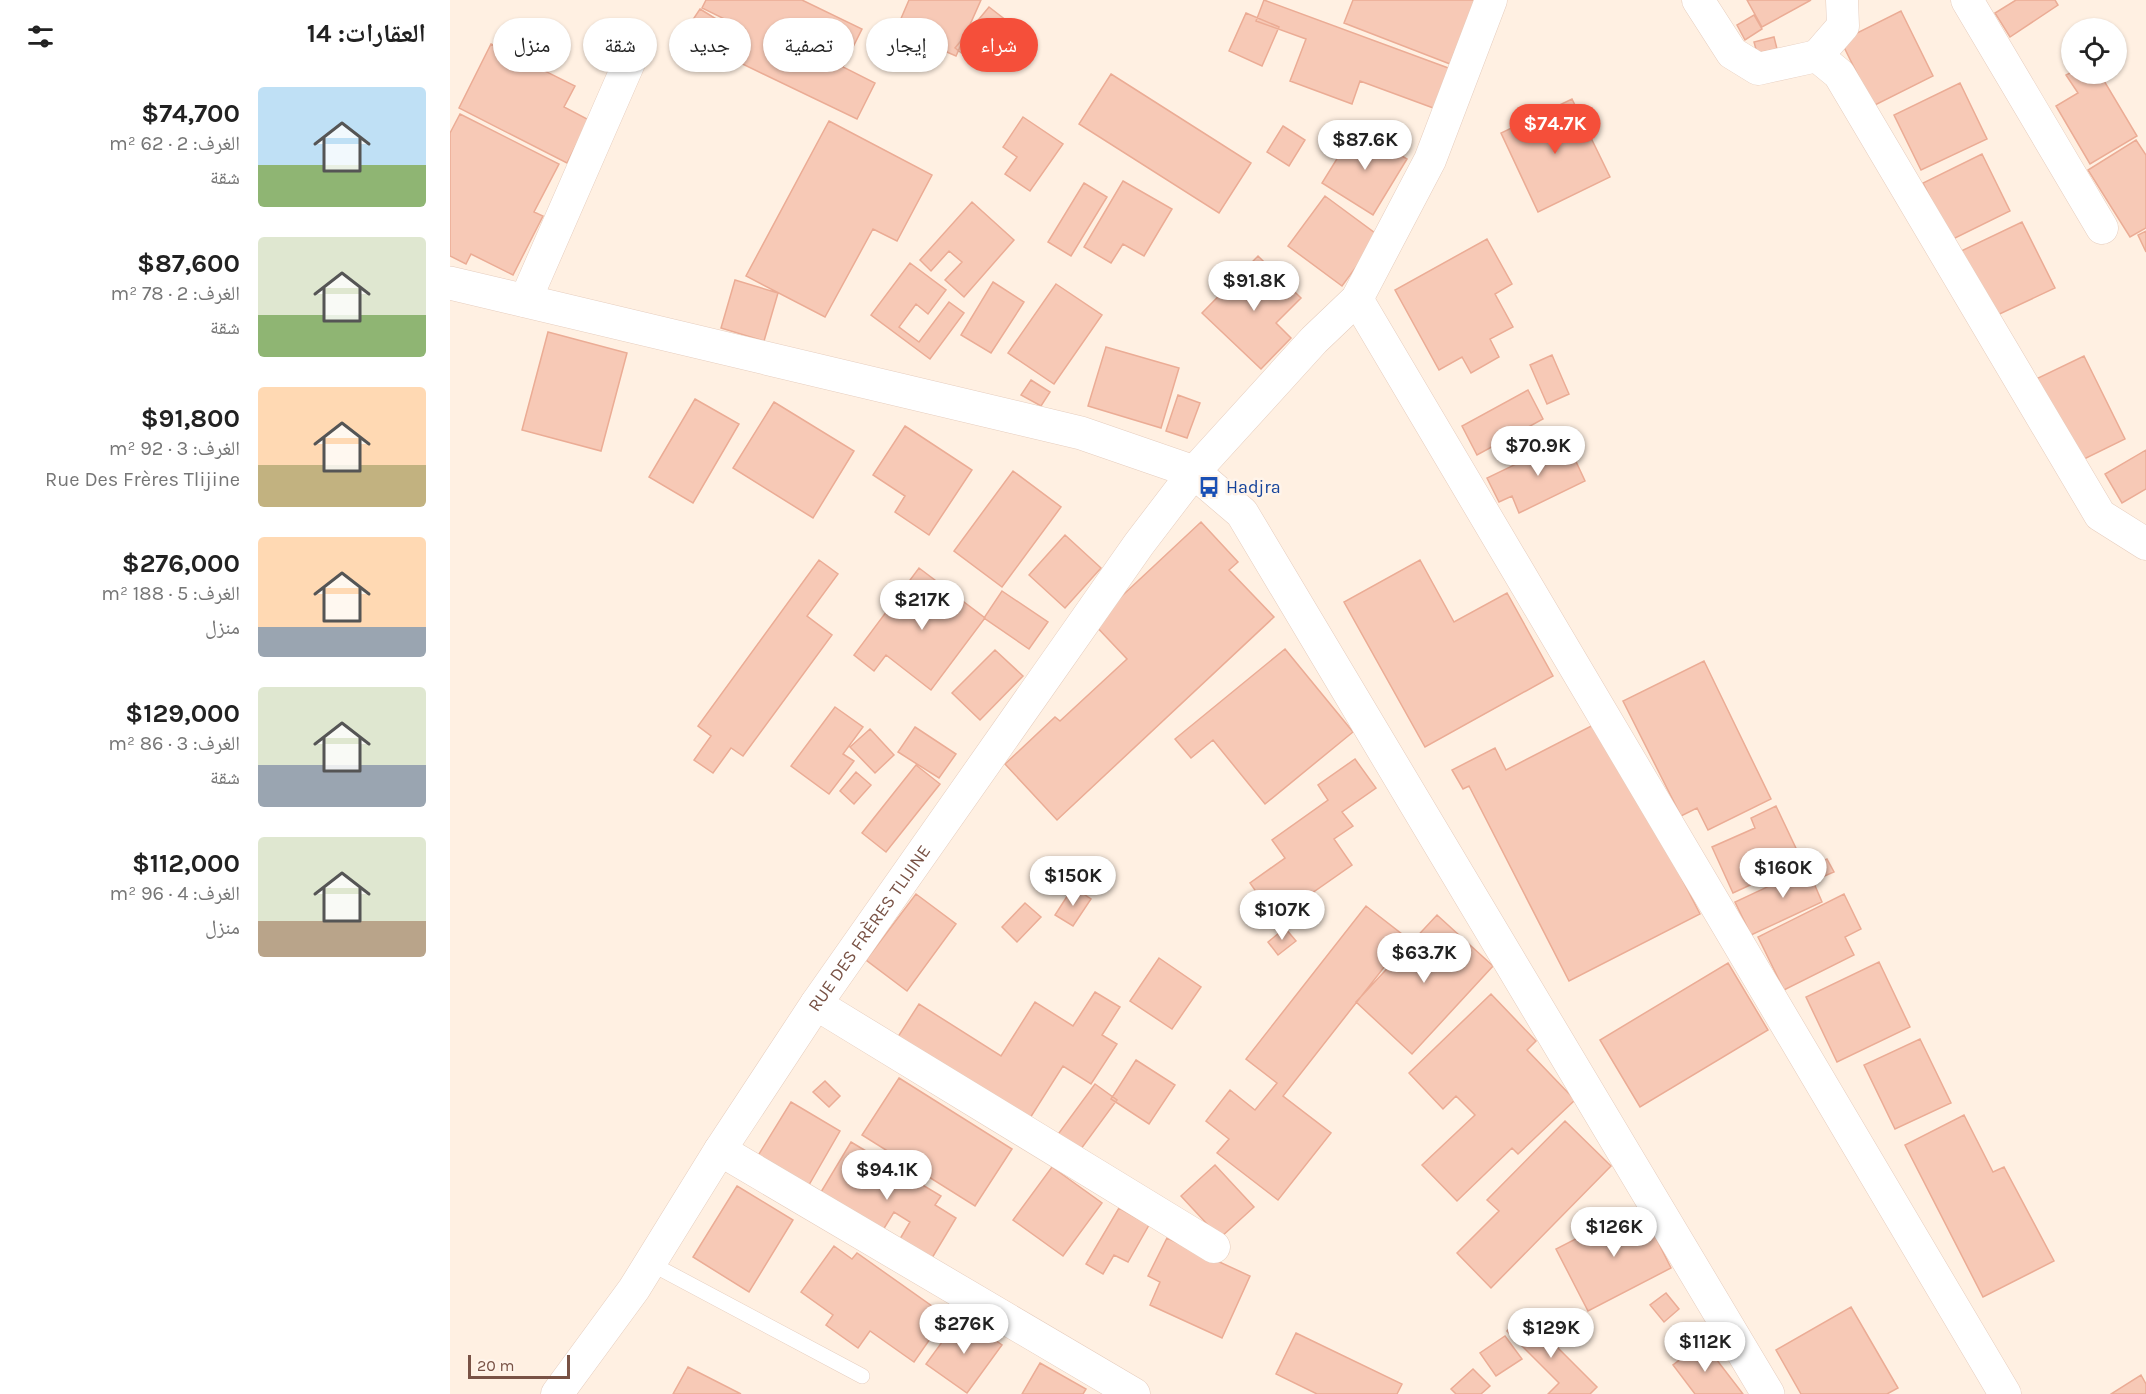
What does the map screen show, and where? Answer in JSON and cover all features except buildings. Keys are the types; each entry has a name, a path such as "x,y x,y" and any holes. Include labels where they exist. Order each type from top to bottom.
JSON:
{"street":[{"name":"RUE DES FRÈRES TLIJINE","path":"562,1392 634,1289 720,1150 816,1005 1139,544 1194,472 1314,340 1357,299 1430,160 1491,0"},
{"path":"1698,0 1732,53 1758,69 1817,56 1843,26 1842,0"},
{"path":"1967,0 2102,228"},
{"path":"1817,56 1839,74 2100,515 2146,544"},
{"path":"525,301 625,72"},
{"path":"450,283 1081,433 1194,472 1242,513 1768,1394"},
{"path":"1357,299 2005,1394"},
{"path":"816,1005 1214,1247"},
{"path":"720,1150 1134,1394"}],"lane":[{"path":"650,1263 862,1376"}],"place":[{"name":"Hadjra","path":"1209,487"}]}
